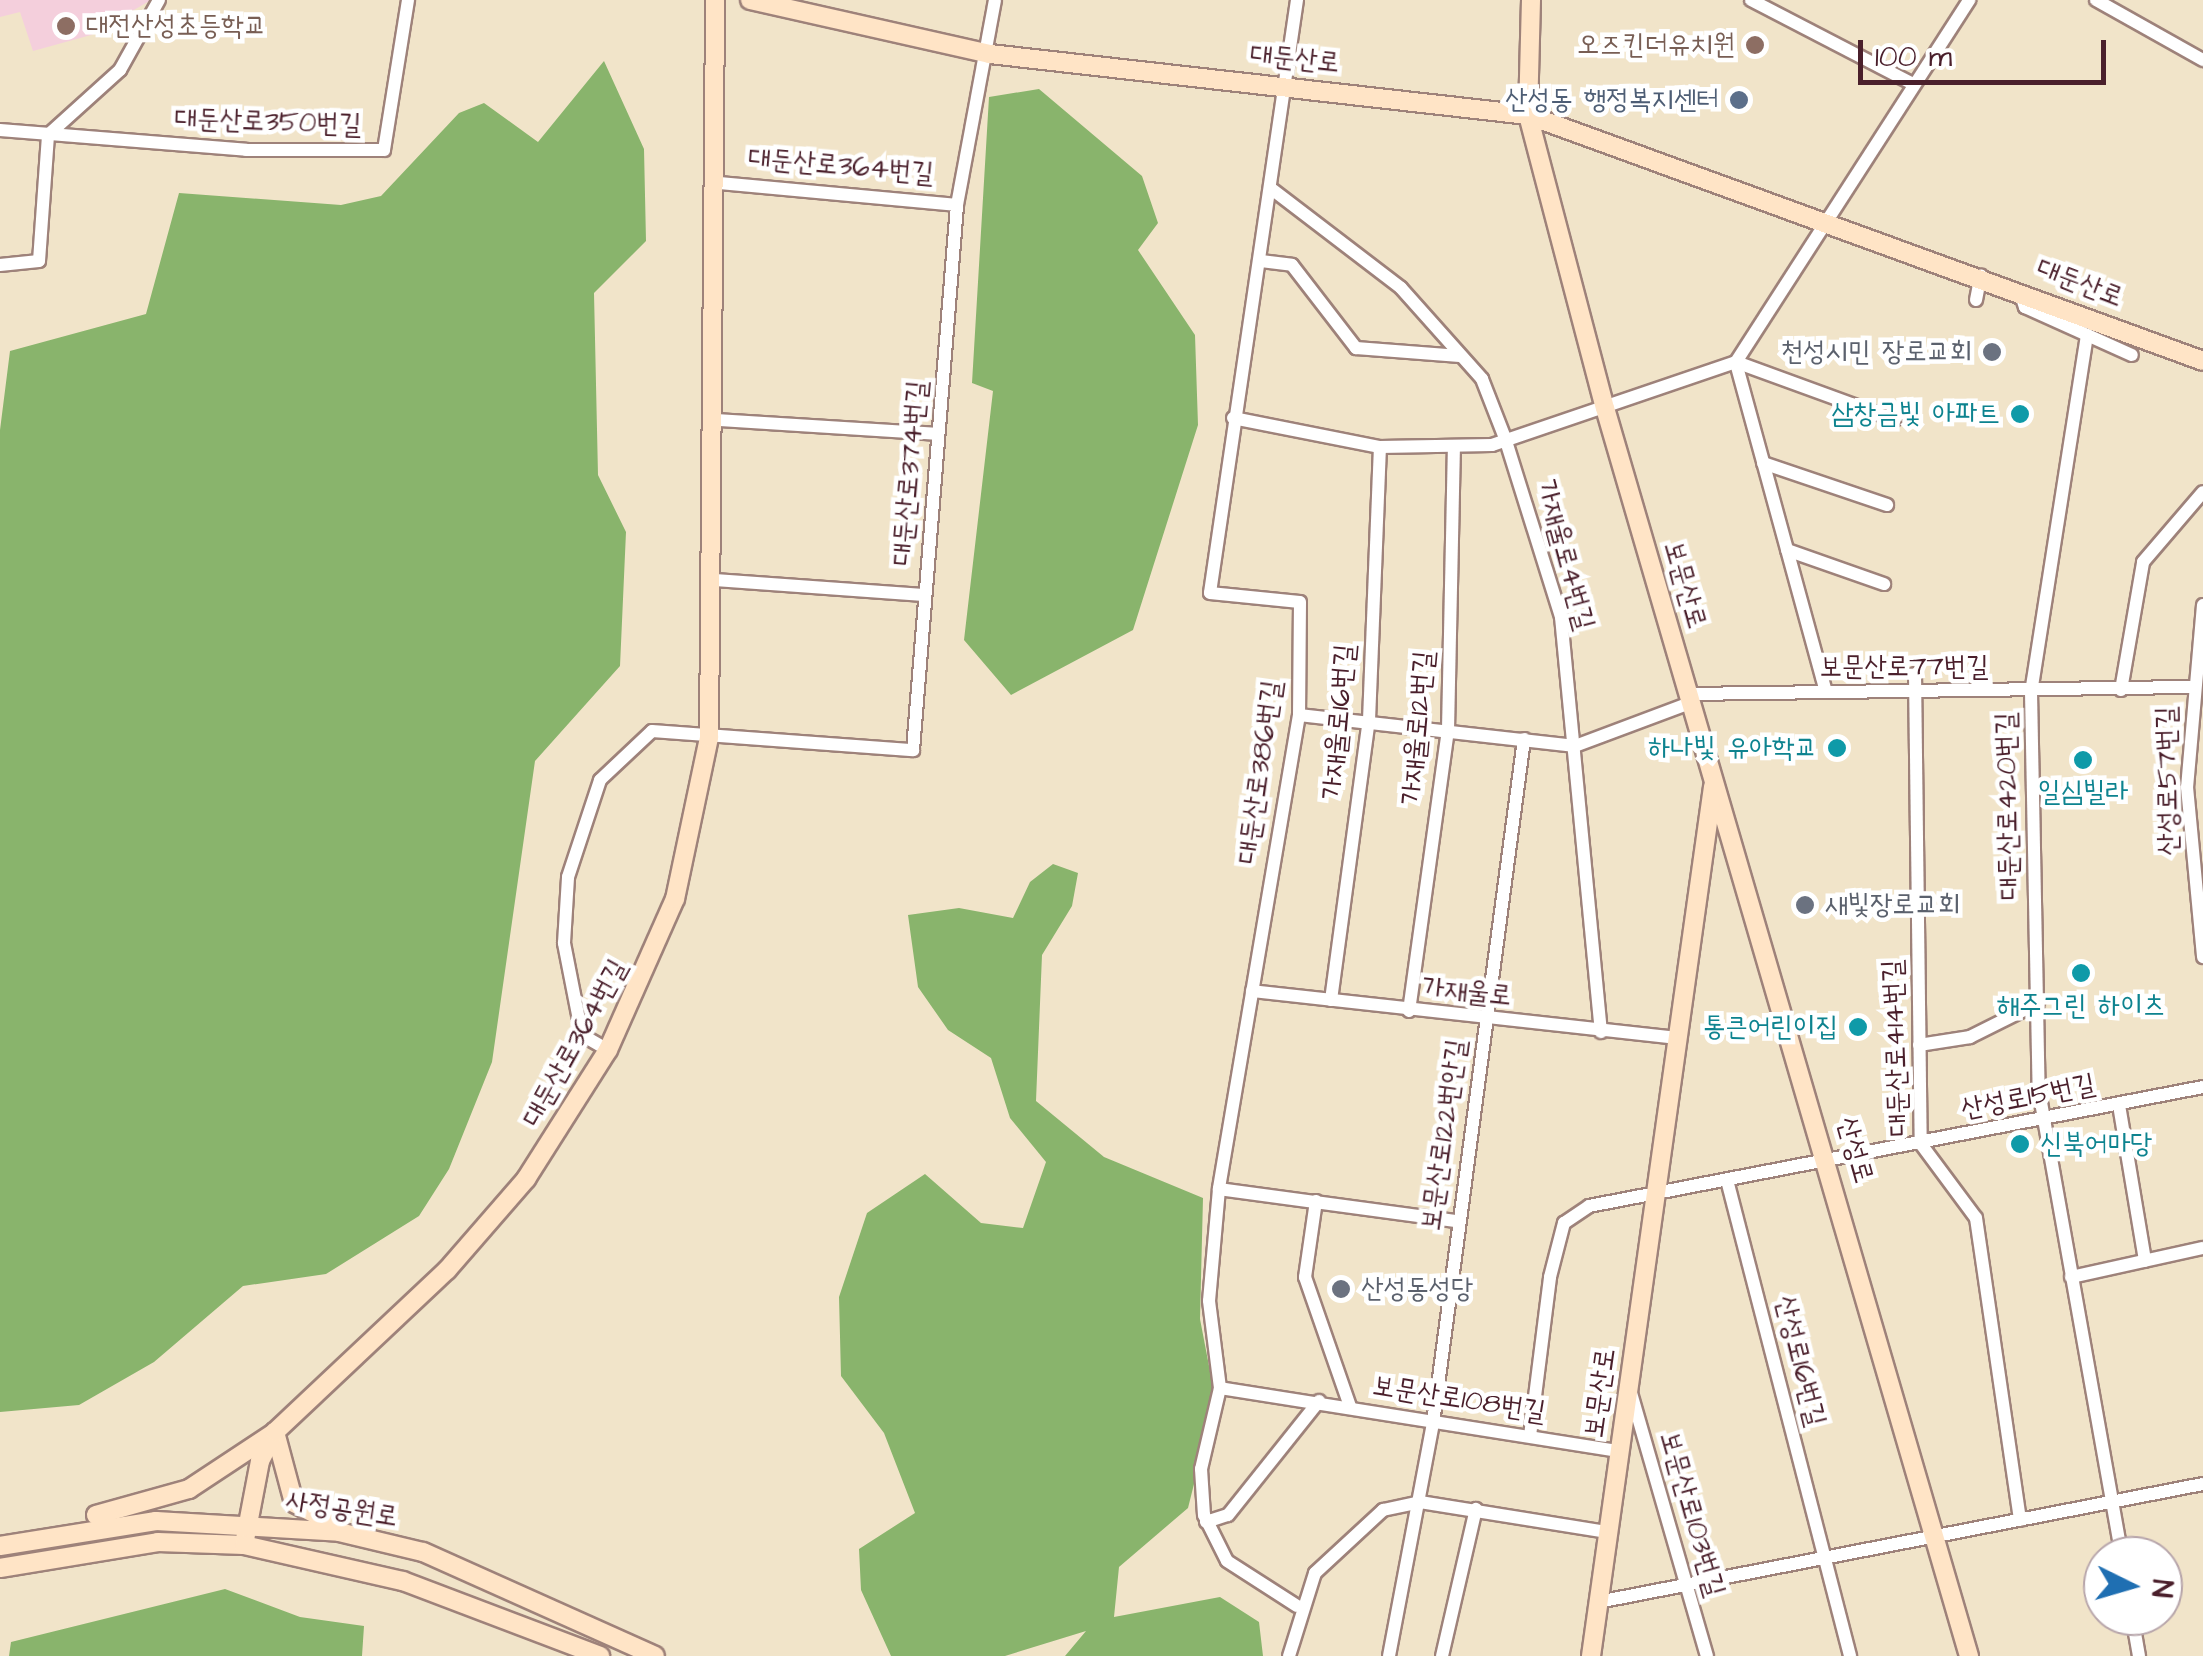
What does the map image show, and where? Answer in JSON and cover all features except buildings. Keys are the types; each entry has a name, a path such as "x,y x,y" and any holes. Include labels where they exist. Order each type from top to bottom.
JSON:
{"main road":[{"name":"대둔산로364번길","path":"36,1536 189,1489 275,1432 484,1230 573,1114 608,1050 675,898 709,738 720,182 715,0"},
{"name":"대둔산로","path":"750,0 990,54 1528,115 1981,274 2203,361"},
{"name":"보문산로","path":"1532,0 1528,115 1605,408 1714,782 1591,1656"},
{"name":"산성로","path":"1714,782 1828,1156 1969,1656"},
{"path":"244,1545 275,1432"},
{"path":"275,1432 294,1503 390,1542"},
{"name":"사정공원로","path":"0,1546 97,1523 249,1524 390,1542 655,1656"},
{"name":"사정공원로","path":"0,1568 141,1544 244,1545 403,1580 600,1656"}],"street":[{"path":"0,265 39,261 48,135 120,70 160,0"},
{"name":"대둔산로350번길","path":"0,130 384,150 408,0"},
{"name":"대둔산로374번길","path":"709,738 913,750 957,205 990,54 995,0"},
{"name":"대둔산로386번길","path":"1297,0 1274,190 1233,418 1210,592 1300,602 1299,715 1219,1189 1208,1301 1220,1388 1202,1470 1206,1522 1236,1570 1297,1606"},
{"path":"1750,0 1913,84"},
{"path":"1826,692 1736,362 1823,218 1969,0"},
{"path":"2096,0 2203,60"},
{"name":"대둔산로364번길","path":"720,182 957,205"},
{"name":"가재울로4번길","path":"1274,190 1401,288 1482,378 1506,438 1561,618 1602,1032"},
{"path":"1261,261 1292,264 1356,348 1460,356"},
{"path":"1976,300 1981,274"},
{"path":"2019,289 2025,306 2132,354"},
{"name":"대둔산로420번길","path":"2087,335 2031,692 2038,1003 2043,1120 2119,1536"},
{"path":"1233,418 1380,446 1454,446 1506,438 1736,362 1896,420"},
{"path":"718,420 938,434"},
{"name":"가재울로16번길","path":"1330,1000 1369,720 1380,446"},
{"name":"가재울로12번길","path":"1409,1011 1448,730 1454,446"},
{"path":"1763,463 1888,505"},
{"path":"2120,690 2143,562 2203,492"},
{"path":"1787,550 1884,584"},
{"path":"714,580 924,595"},
{"name":"산성로57번길","path":"2203,605 2192,688 2187,787 2203,957"},
{"name":"대둔산로414번길","path":"1915,674 1911,692 1921,1144 1976,1218 2020,1520"},
{"name":"보문산로77번길","path":"1689,698 1826,692 2192,688"},
{"path":"1299,715 1575,746 1689,698"},
{"path":"608,1050 582,1035 564,943 583,810 600,780 652,731 709,738"},
{"name":"보문산로122번안길","path":"1389,1656 1433,1423 1524,738"},
{"name":"가재울로","path":"1252,991 1678,1038"},
{"path":"1919,1045 1970,1037 2038,1003"},
{"name":"산성로15번길","path":"1828,1156 1921,1144 2203,1087"},
{"name":"산성로15번길","path":"2119,1104 2146,1260"},
{"path":"1530,1436 1564,1223 1589,1206 1656,1190 1728,1180 1828,1156"},
{"name":"산성로16번길","path":"1728,1180 1850,1656"},
{"path":"1219,1189 1457,1221"},
{"name":"보문산로108번길","path":"1316,1200 1305,1278 1350,1406"},
{"path":"2072,1277 2203,1248"},
{"name":"보문산로103번길","path":"1629,1386 1707,1656"},
{"name":"보문산로108번길","path":"1220,1388 1620,1451"},
{"path":"1206,1522 1228,1515 1319,1401"},
{"path":"1598,1602 2203,1484"},
{"path":"1290,1656 1297,1606 1346,1536 1383,1510 1420,1502 1608,1532"},
{"path":"1442,1656 1476,1509"}],"shaded area":[{"name":"대전산성초등학교","path":"0,0 151,0 91,35 33,51 20,12 0,17"}],"green space":[{"path":"604,61 644,149 646,241 594,293 598,475 626,532 620,666 535,761 492,1062 449,1169 419,1216 326,1274 243,1286 154,1362 79,1405 0,1412 0,430 10,351 146,314 179,193 341,205 381,196 459,113 484,103 538,142"},
{"path":"1039,89 1142,176 1158,223 1138,250 1195,335 1198,425 1133,630 1011,695 964,640 993,391 972,383 989,97"},
{"path":"1053,864 1078,873 1072,906 1042,955 1036,1101 1104,1157 1203,1198 1200,1319 1214,1392 1188,1508 1119,1567 1114,1617 1220,1597 1259,1622 1263,1656 1065,1656 1086,1631 1005,1656 891,1656 861,1590 859,1549 915,1513 884,1433 841,1376 839,1297 867,1213 925,1174 981,1223 1023,1228 1046,1162 1010,1118 991,1058 948,1030 918,987 908,915 959,908 1013,918 1030,882"},
{"path":"225,1589 300,1617 364,1626 362,1656 9,1656 11,1642"}],"place":[{"name":"대전산성초등학교","path":"66,26"},
{"name":"오즈킨더유치원","path":"1755,45"},
{"name":"산성동 행정복지센터","path":"1739,100"},
{"name":"천성시민 장로교회","path":"1992,352"},
{"name":"삼창금빛 아파트","path":"2020,414"},
{"name":"하나빛 유아학교","path":"1837,748"},
{"name":"일심빌라","path":"2083,760"},
{"name":"새빛장로교회","path":"1805,905"},
{"name":"해주그린 하이츠","path":"2081,973"},
{"name":"통큰어린이집","path":"1858,1027"},
{"name":"신북어마당","path":"2020,1144"},
{"name":"산성동성당","path":"1341,1289"}]}
